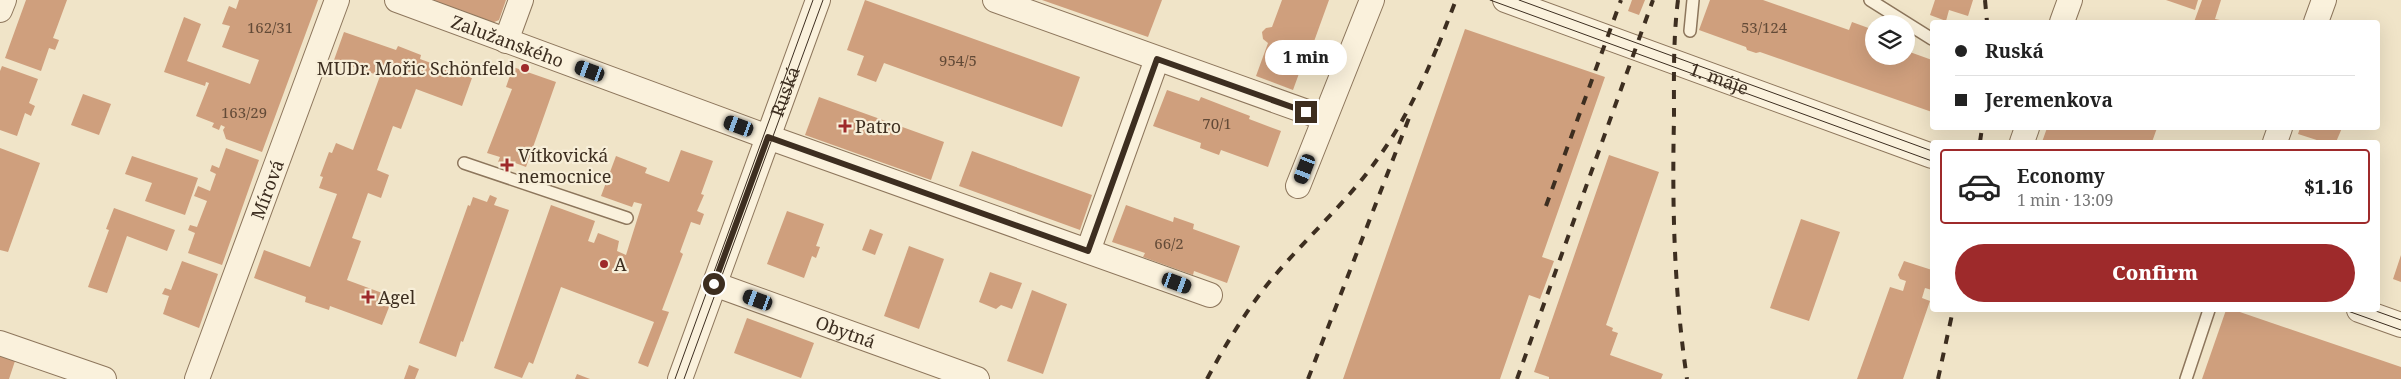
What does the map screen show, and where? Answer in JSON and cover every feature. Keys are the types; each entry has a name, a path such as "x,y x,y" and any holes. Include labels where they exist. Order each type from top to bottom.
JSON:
{"street":[{"path":"0,10 4,0"},
{"name":"Mírová","path":"198,379 337,0"},
{"name":"Zalužanského","path":"397,0 768,137 1210,295"},
{"path":"506,40 521,0"},
{"name":"Ruská","path":"680,379 818,0"},
{"path":"995,0 1324,118"},
{"path":"1298,186 1372,0"},
{"name":"1. máje","path":"1505,0 1930,155"},
{"path":"2063,20 2070,0"},
{"path":"2317,20 2324,0"},
{"path":"1088,251 1157,59"},
{"name":"Obytná","path":"714,284 977,379"},
{"path":"2365,312 2401,325"},
{"path":"0,343 104,379"}],"lane":[{"path":"1690,31 1693,0"},
{"path":"1870,0 1930,38"},
{"path":"464,163 627,218"},
{"path":"2186,379 2208,312"}],"building":[{"path":"26,0 67,0 53,38 59,40 55,50 49,48 41,71 5,58"},
{"path":"239,0 318,0 262,152 226,139 223,130 225,127 221,125 219,130 212,127 214,123 196,116 209,83 206,82 205,86 164,72 184,17 201,24 187,61 250,84 259,60 222,47 230,26 222,24 229,6 236,9"},
{"path":"418,0 506,0 499,20 492,23"},
{"path":"865,0 1080,77 1062,127 884,63 876,82 857,75 864,56 847,50"},
{"path":"1042,0 1162,0 1148,37"},
{"path":"1282,0 1329,0 1308,58 1305,57 1293,90 1256,76 1268,43 1263,39 1262,32 1266,28 1272,27"},
{"path":"1632,0 1645,0 1639,15 1628,11"},
{"path":"1710,0 1763,0 1849,30 1852,22 1865,27 1865,65 1915,65 1915,54 1930,59 1930,111 1760,52 1756,53 1747,50 1746,47 1699,30"},
{"path":"1935,0 1973,0 1968,16 1949,10 1946,20 1930,15"},
{"path":"2166,0 2198,0 2195,10"},
{"path":"2202,0 2221,0 2215,19 2220,20 2195,20"},
{"path":"1465,29 1605,77 1542,257 1554,261 1540,299 1529,295 1500,379 1343,379"},
{"path":"344,32 396,50 398,46 421,55 420,59 472,78 462,106 416,89 401,129 393,126 377,170 389,175 381,198 368,193 352,238 361,241 347,280 393,297 382,325 330,306 329,310 305,302 306,297 254,278 264,250 310,267 337,194 319,188 323,177 320,176 329,152 332,153 336,143 353,150 380,76 334,60"},
{"path":"2,66 38,79 29,103 35,106 31,116 25,113 17,136 0,130 0,71"},
{"path":"513,67 556,82 526,167 510,161 508,166 498,162 500,157 487,153 512,89 506,87"},
{"path":"1167,90 1199,101 1201,97 1250,116 1249,119 1281,131 1268,167 1221,150 1219,155 1200,148 1201,143 1153,126"},
{"path":"83,94 111,104 99,135 71,125"},
{"path":"819,97 944,142 931,180 805,135"},
{"path":"2046,130 2156,130 2153,140 2043,140"},
{"path":"2299,130 2341,130 2337,140 2317,140 2298,134"},
{"path":"0,148 40,163 8,252 0,250"},
{"path":"226,148 259,160 222,265 188,253 195,233 188,230 190,225 197,227 207,201 194,196 198,186 210,191 216,174 210,171 212,165 219,168"},
{"name":"A","path":"681,150 713,161 701,194 704,195 697,211 704,214 700,225 691,222 680,252 683,254 662,310 669,312 648,367 638,363 654,322 561,287 533,364 529,362 522,378 494,368 551,205 595,221 588,241 594,243 598,233 619,241 617,251 626,255 642,204 634,202 632,207 601,196 616,156 647,168 645,173 669,182"},
{"path":"972,151 1092,195 1080,230 959,186"},
{"path":"1609,155 1659,172 1606,325 1613,328 1612,331 1618,333 1610,355 1663,374 1661,379 1549,379 1549,377 1534,372"},
{"path":"132,156 198,178 185,215 145,201 152,183 125,174"},
{"path":"490,195 497,198 494,205 509,210 456,357 419,343 468,205 470,206 473,197 487,202"},
{"path":"1126,205 1173,222 1174,217 1194,224 1193,229 1240,246 1227,283 1194,271 1193,275 1143,257 1145,253 1112,242"},
{"path":"114,208 175,230 167,251 127,236 107,293 88,287 109,230 106,229"},
{"path":"787,211 824,224 816,246 820,247 816,258 812,256 804,278 767,264"},
{"path":"1801,219 1840,232 1809,321 1770,308"},
{"path":"870,229 883,234 875,255 862,250"},
{"path":"909,246 944,259 919,329 884,316"},
{"path":"2401,255 2401,282 2393,279"},
{"path":"182,261 218,274 199,328 163,314 169,296 162,294 165,288 171,290"},
{"path":"1904,261 1930,269 1930,289 1925,288 1922,298 1930,301 1903,379 1857,379 1890,287 1903,291 1906,281 1900,279 1898,275"},
{"path":"990,272 1022,283 1012,309 1001,305 996,309 979,302"},
{"path":"1032,290 1067,304 1043,374 1007,361"},
{"path":"2225,312 2240,312 2401,367 2401,379 2202,379"},
{"path":"747,318 814,343 801,378 734,353"},
{"path":"0,356 15,361 9,379 0,379"},
{"path":"409,365 419,369 415,379 404,379"},
{"path":"577,374 590,379 575,379"}],"tram line":[{"path":"675,379 813,0"},
{"path":"684,379 823,0"},
{"path":"1490,0 1930,160"},
{"path":"1519,0 1930,150"},
{"path":"2351,312 2401,330"},
{"path":"2379,312 2401,320"}],"railway":[{"path":"1438,46 1456,0"},
{"path":"1546,206 1621,0"},
{"path":"1517,379 1653,0"},
{"path":"1678,0 1674,59 1673,183 1679,314 1687,379"},
{"path":"1985,0 1987,20"},
{"path":"1207,379 1230,338 1257,298 1286,263 1348,196 1386,147 1412,103 1440,40"},
{"path":"1308,379 1409,118"},
{"path":"1980,140 1982,130"},
{"path":"1938,379 1953,312"}],"place":[{"name":"MUDr. Mořic Schönfeld","path":"525,68"},
{"name":"Patro","path":"845,126"},
{"name":"Vítkovická nemocnice","path":"507,165"},
{"name":"A","path":"604,264"},
{"name":"Agel","path":"368,297"}],"route":[{"path":"714,284 768,137 1088,251 1157,59 1306,112"}]}
